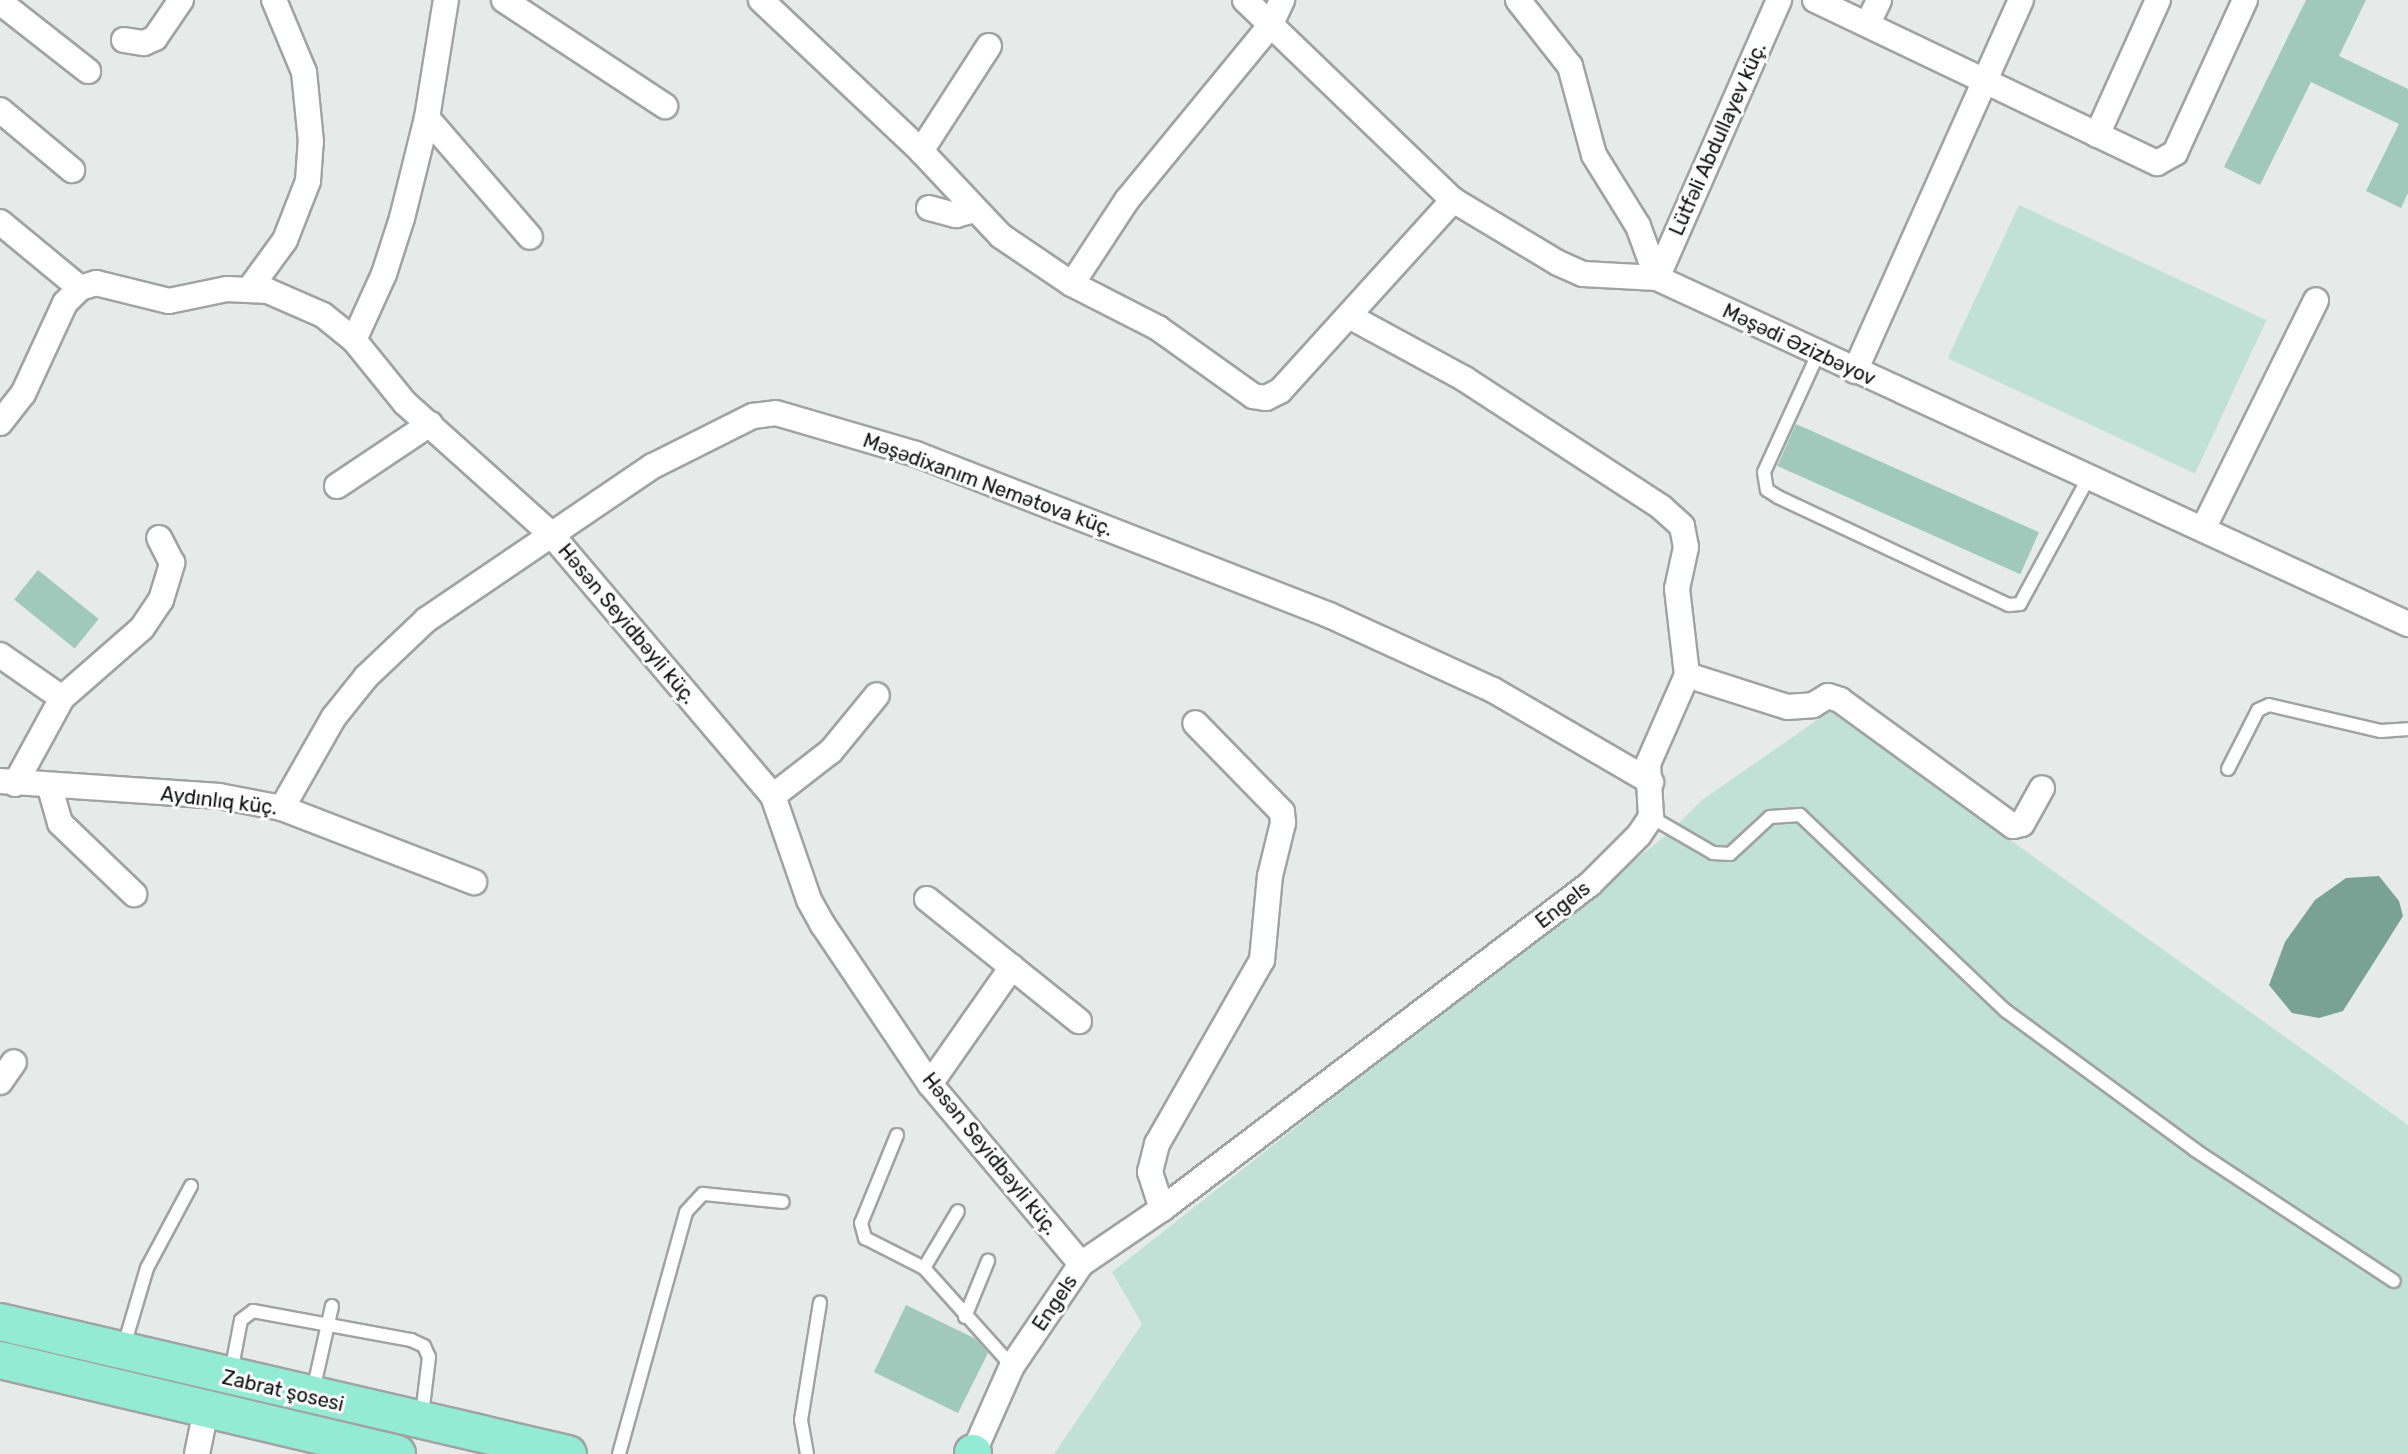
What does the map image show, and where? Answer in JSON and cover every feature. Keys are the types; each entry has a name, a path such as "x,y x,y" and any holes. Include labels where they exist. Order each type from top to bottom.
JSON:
{"main road":[{"name":"Zabrat şosesi","path":"0,1322 311,1398 568,1454"},
{"name":"Zabrat şosesi","path":"0,1360 381,1452"}],"street":[{"path":"124,40 144,43 155,38 181,0"},
{"path":"250,288 285,240 308,181 311,142 304,72 274,0"},
{"path":"354,340 384,274 427,118 446,0"},
{"path":"504,0 665,106"},
{"path":"761,0 921,151 975,210 1028,257 1072,284 1120,304 1253,396 1266,398 1280,391 1351,317 1453,200"},
{"name":"Məşədi Əzizbəyov","path":"1245,0 1453,200 1583,274 1657,278 2408,624"},
{"path":"1072,284 1127,200 1270,26 1282,0"},
{"path":"1519,0 1570,66 1594,155 1638,226 1657,278"},
{"name":"Lütfəli Abdullayev küç.","path":"1657,278 1779,0"},
{"path":"1815,0 2157,163 2167,161 2175,153 2245,0"},
{"path":"1868,23 1879,0"},
{"path":"1855,371 2021,0"},
{"path":"2097,135 2158,0"},
{"path":"0,2 88,71"},
{"path":"921,151 989,46"},
{"path":"0,110 72,170"},
{"path":"427,118 530,237"},
{"path":"929,208 956,215 975,210"},
{"path":"0,222 80,288 65,303 23,394 0,423"},
{"name":"Həsən Seyidbəyli küç.","path":"80,288 96,283 169,301 250,288 295,301 354,340 384,381 550,533 773,796 809,900 930,1084 1081,1264"},
{"path":"2203,529 2316,300"},
{"path":"1351,317 1465,379 1676,518 1686,547 1677,589 1687,675 1648,764 1651,817"},
{"name":"Məşədixanım Nemətova küç.","path":"282,808 315,746 366,677 426,620 550,533 711,435 753,416 776,413 916,454 1329,615 1493,690 1651,782"},
{"path":"337,486 430,424"},
{"path":"8,782 62,698 142,628 161,600 172,563 159,538"},
{"path":"0,655 62,698"},
{"path":"1687,675 1787,707 1813,705 1828,696 1840,700 2013,826 2022,824 2042,788"},
{"path":"773,796 831,751 877,695"},
{"path":"1162,1209 1150,1172 1157,1144 1262,960 1270,876 1283,823 1282,812 1195,723"},
{"name":"Aydınlıq küç.","path":"8,782 50,788 219,796 282,808 474,882"},
{"path":"50,788 60,823 134,894"},
{"name":"Engels","path":"973,1454 1012,1366 1081,1264 1162,1209 1590,884 1639,835 1651,817"},
{"path":"927,899 1079,1021"},
{"path":"930,1084 1012,967"},
{"path":"197,1454 206,1410"}],"lane":[{"path":"1818,354 1764,472 1767,490 2009,605 2020,604 2088,479"},
{"path":"2228,769 2258,710 2269,705 2381,731 2408,729"},
{"path":"1651,817 1713,853 1730,854 1770,817 1800,815 2006,1011 2195,1150 2394,1281"},
{"path":"897,1135 861,1223 865,1238 924,1268 1012,1366"},
{"path":"121,1353 147,1268 191,1186"},
{"path":"619,1454 686,1212 703,1194 783,1202"},
{"path":"924,1268 958,1211"},
{"path":"965,1317 988,1261"},
{"path":"807,1454 801,1420 820,1303"},
{"path":"311,1398 332,1306"},
{"path":"230,1379 241,1320 253,1311 328,1323 424,1346 429,1357 421,1422"}],"shaded area":[{"path":"2019,205 2266,320 2195,474 1948,358"},
{"path":"1830,711 2408,1125 2408,1454 1054,1454 1142,1324 1112,1272 1669,833 1702,800"},
{"path":"2379,876 2399,901 2403,916 2343,1011 2319,1018 2292,1013 2269,985 2285,942 2315,900 2346,878"}],"building":[{"path":"2306,0 2366,0 2339,56 2408,89 2408,193 2401,208 2366,191 2399,124 2311,82 2260,185 2224,167"},
{"path":"1796,424 2039,532 2020,574 1777,466"},
{"path":"38,570 99,619 75,649 14,600"},
{"path":"906,1305 976,1339 988,1353 958,1413 874,1372"}]}
